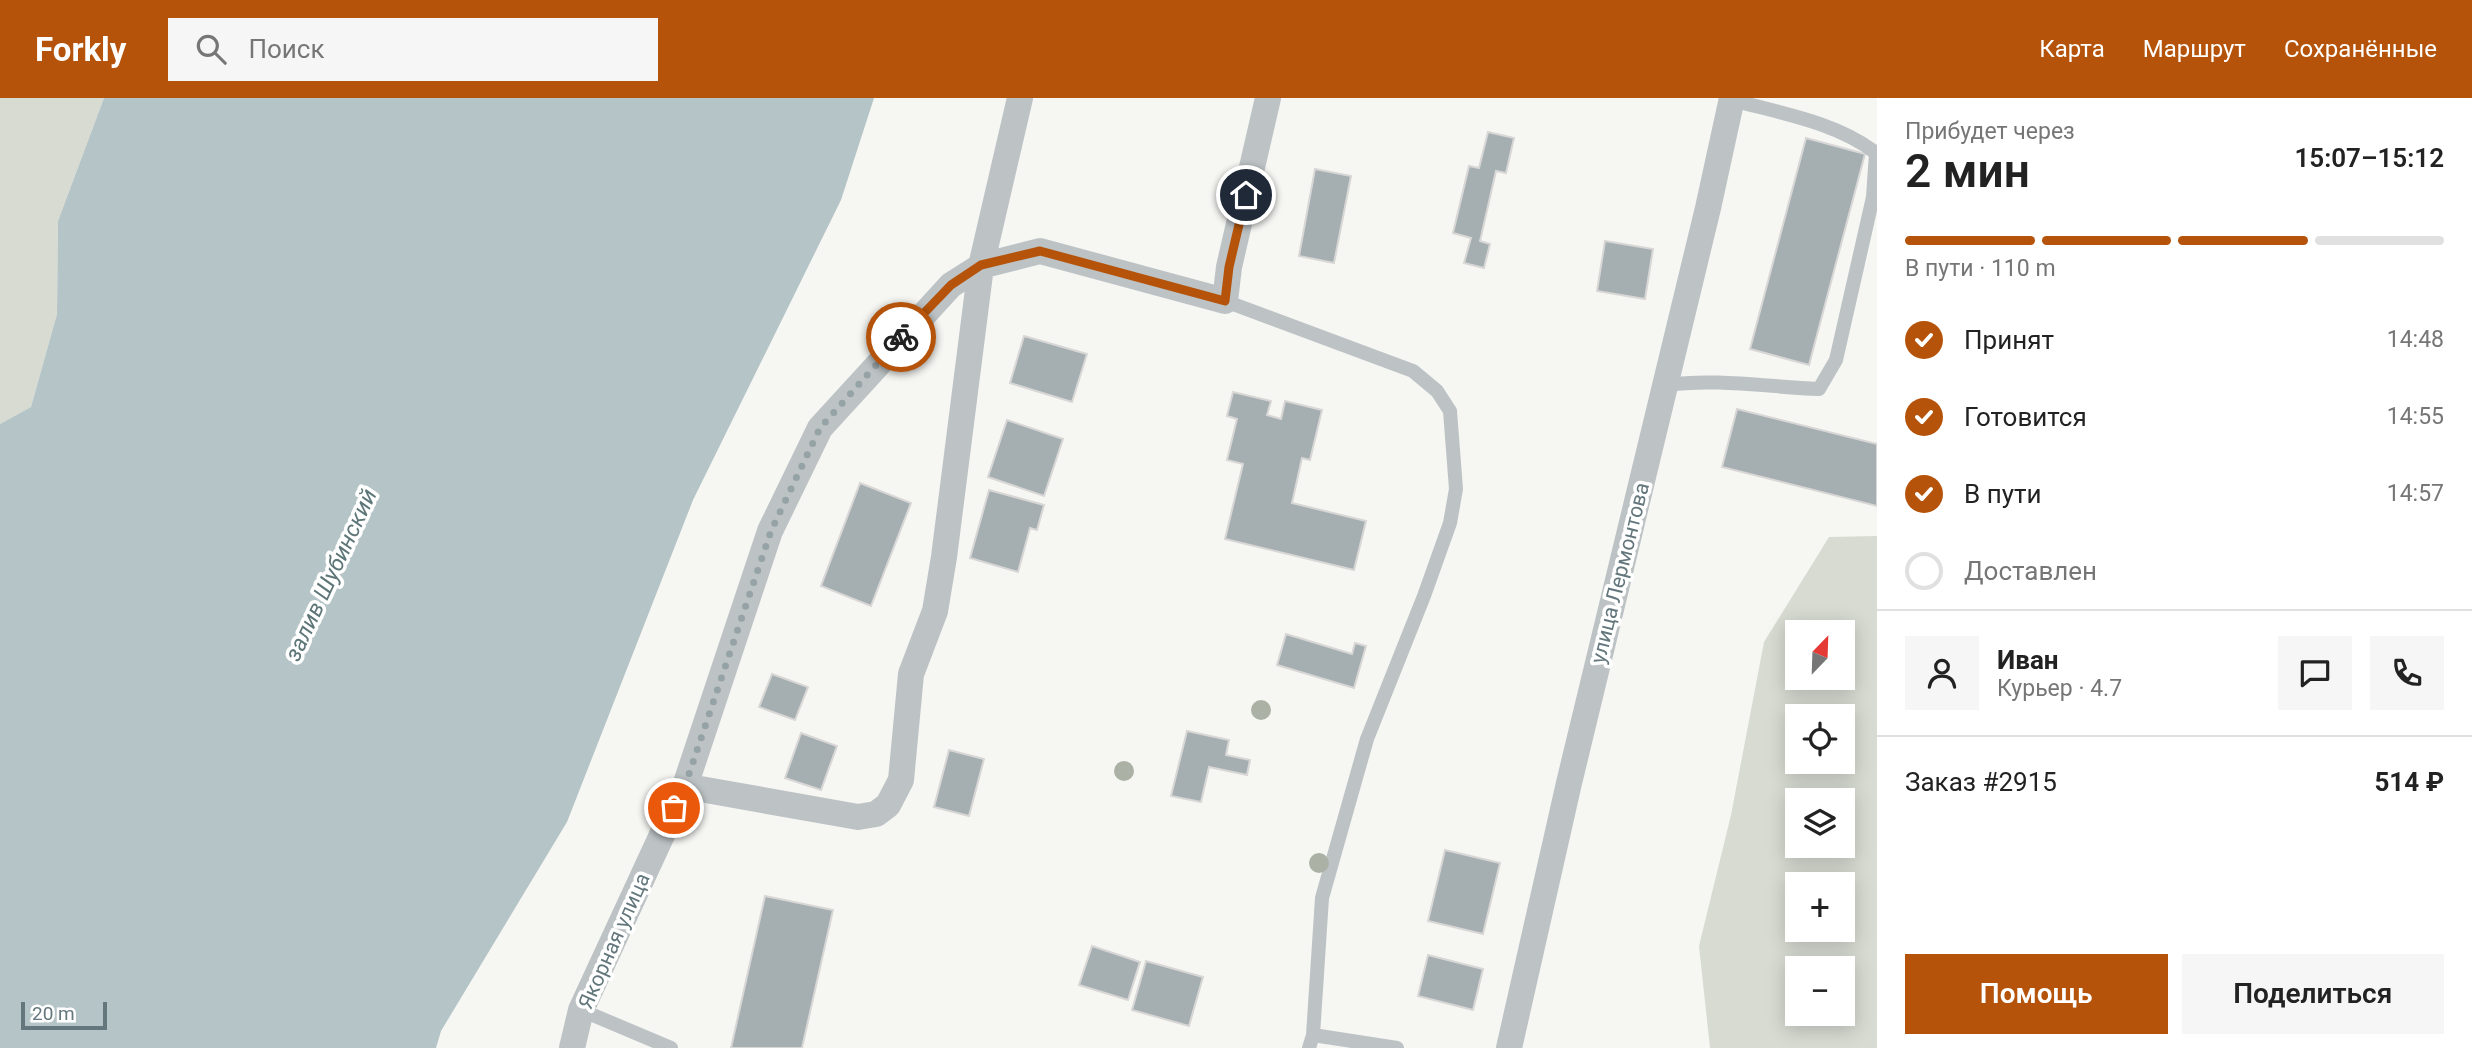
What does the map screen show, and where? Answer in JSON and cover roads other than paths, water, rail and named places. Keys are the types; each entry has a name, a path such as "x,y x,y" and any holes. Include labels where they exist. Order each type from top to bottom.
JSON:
{"street":[{"path":"686,783 689,787 858,817 876,814 888,805 901,780 911,674 935,611 981,265 1020,98"},
{"path":"981,265 1040,251 1225,301 1229,267 1268,98"},
{"name":"улица Лермонтова","path":"1509,1048 1569,783 1732,99"},
{"name":"Якорная улица","path":"572,1048 581,1010 686,783 771,531 820,428 951,285 981,265"}],"lane":[{"path":"1665,385 1689,381 1730,381 1819,389 1836,360 1873,197 1876,153 1861,142 1828,127 1732,99"},
{"path":"1225,301 1413,371 1437,391 1450,411 1457,489 1450,523 1367,739 1322,898 1311,1042 1397,1048"},
{"path":"581,1010 671,1048"}],"water":[{"name":"залив Шубинский","path":"104,98 874,98 841,200 693,500 567,822 441,1031 436,1048 0,1048 0,424 31,407 57,314 58,221"}]}
